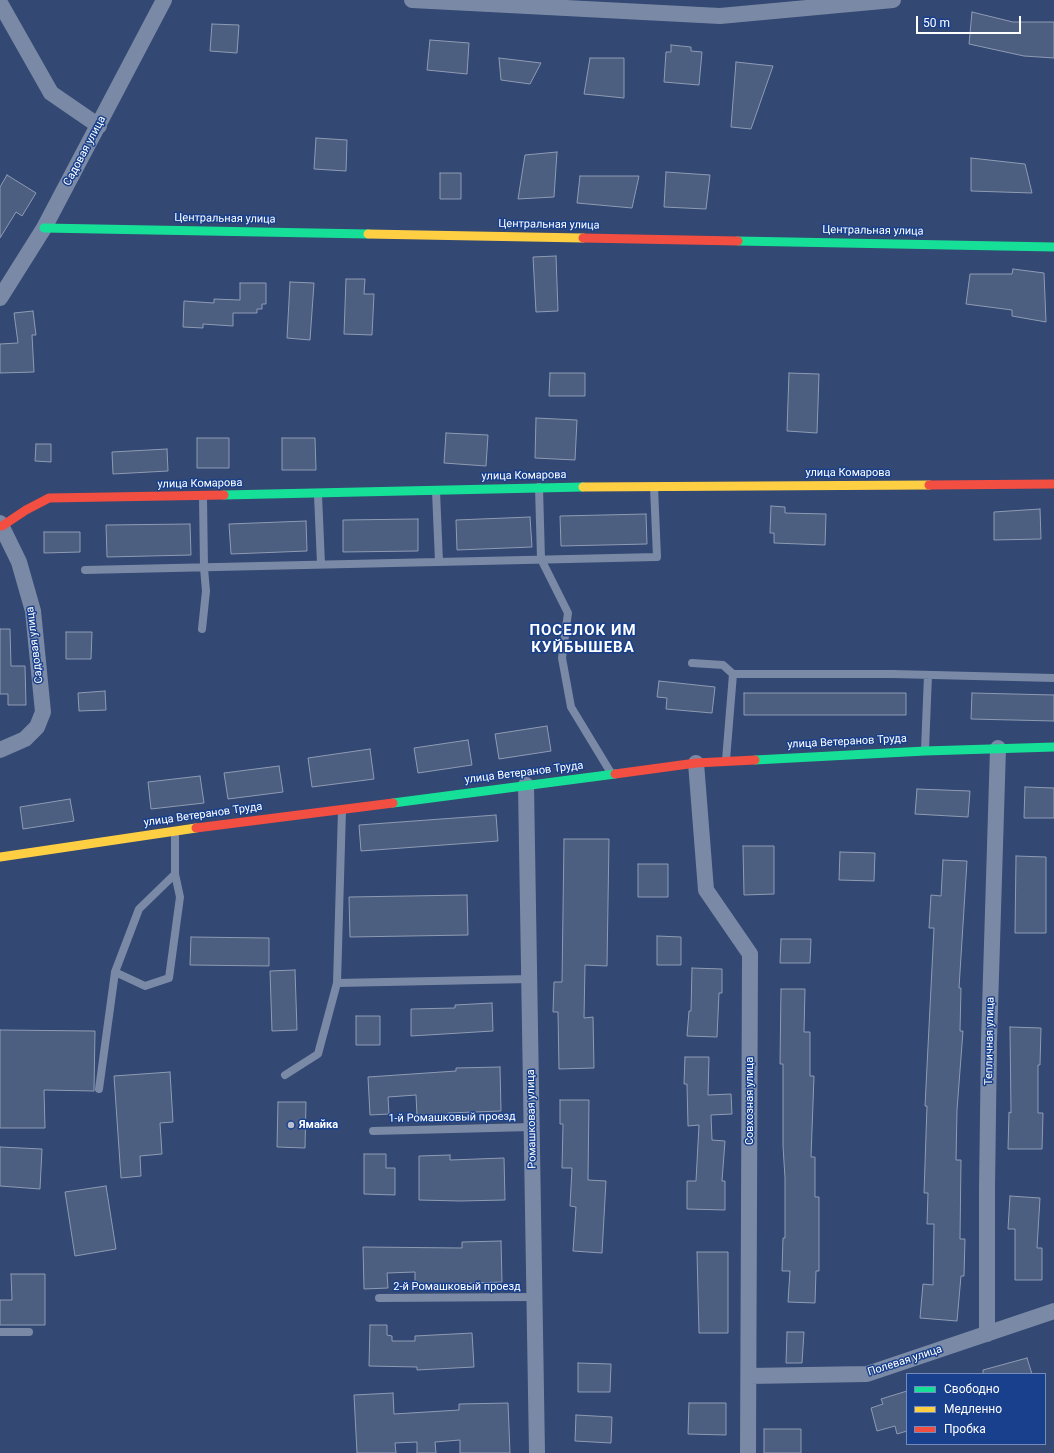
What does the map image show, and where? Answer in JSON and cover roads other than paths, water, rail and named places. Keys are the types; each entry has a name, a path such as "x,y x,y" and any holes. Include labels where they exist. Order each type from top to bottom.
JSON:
{"street":[{"name":"Садовая улица","path":"0,298 44,228 164,0"},
{"path":"412,0 720,16 893,0"},
{"path":"0,3 51,93 98,126"},
{"name":"Центральная улица","path":"44,228 1054,247"},
{"name":"улица Комарова","path":"1,525 49,498 318,494 539,487 1054,484"},
{"name":"Садовая улица","path":"0,750 25,739 37,727 43,712 33,611 19,562 1,525"},
{"name":"улица Ветеранов Труда","path":"0,857 175,831 696,763 726,760 925,751 1054,747"},
{"name":"Тепличная улица","path":"987,1334 988,1095 998,748"},
{"name":"Совхозная улица","path":"696,763 706,890 750,954 748,1453"},
{"name":"Ромашковая улица","path":"526,785 537,1453"},
{"name":"Полевая улица","path":"749,1376 867,1374 1054,1311"}],"lane":[{"path":"85,570 657,557 654,486"},
{"path":"539,487 541,559 568,612 562,658 571,707 612,774"},
{"path":"436,490 439,562"},
{"path":"318,494 321,564"},
{"path":"202,629 206,591 204,568 204,496"},
{"path":"692,663 722,665 733,674 928,675 1054,678"},
{"path":"726,760 733,674"},
{"path":"925,751 928,675"},
{"path":"285,1075 318,1054 337,983 342,809"},
{"path":"115,972 145,986 169,978 180,897 175,874 175,831"},
{"path":"99,1090 115,972 138,909 175,874"},
{"path":"337,983 530,979"},
{"name":"1-й Ромашковый проезд","path":"373,1130 532,1127"},
{"name":"2-й Ромашковый проезд","path":"379,1298 535,1297"},
{"path":"0,1332 29,1332"}],"place":[{"name":"Ямайка","path":"291,1125"}],"district":[{"name":"ПОСЕЛОК ИМ КУЙБЫШЕВА","path":"583,640"}]}
